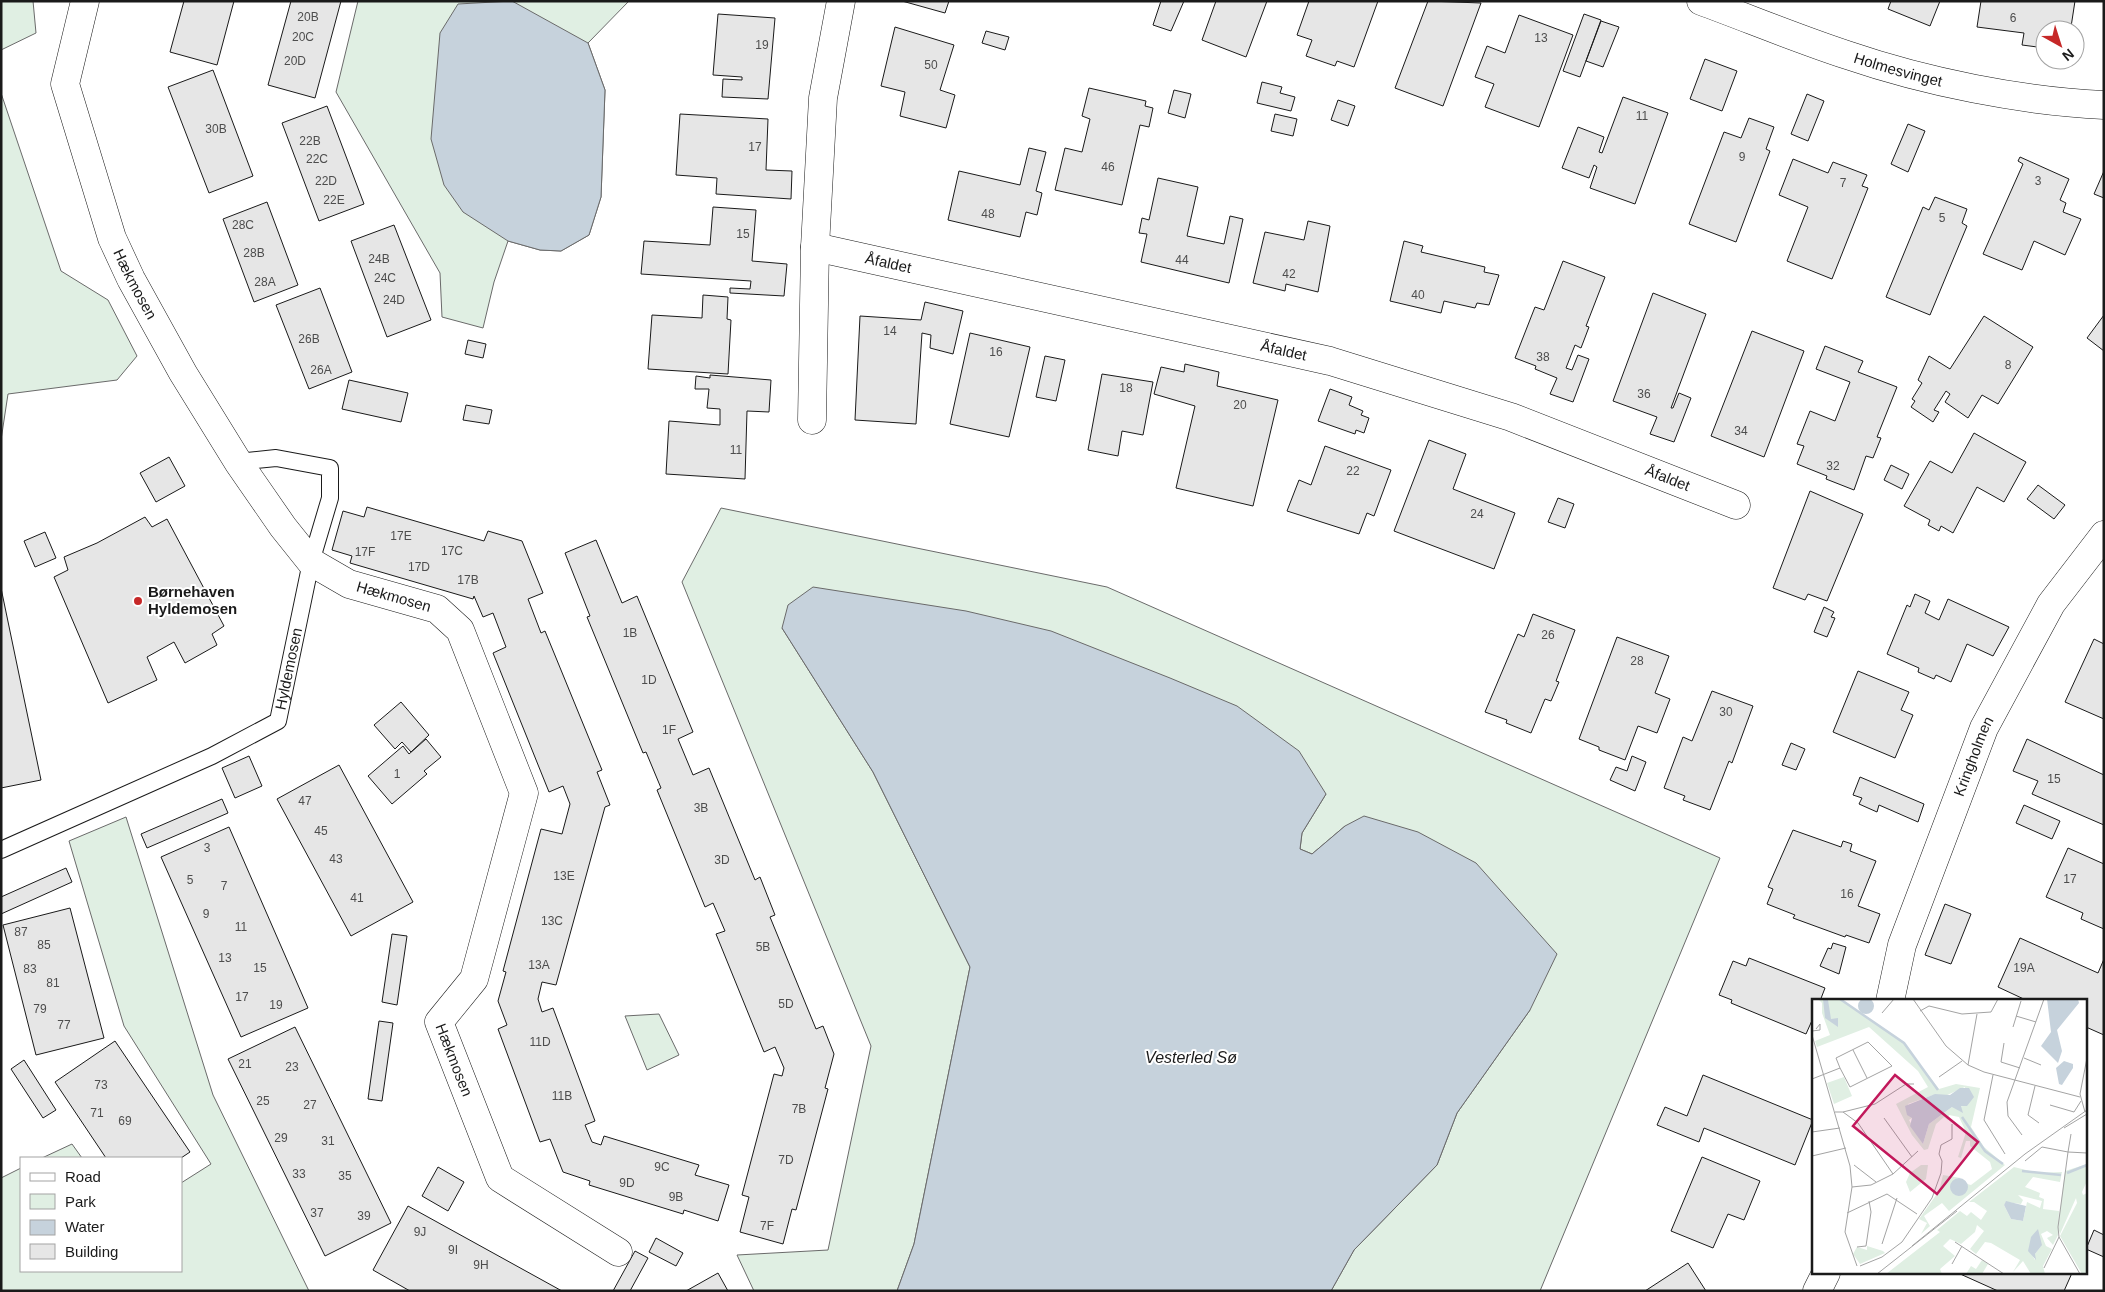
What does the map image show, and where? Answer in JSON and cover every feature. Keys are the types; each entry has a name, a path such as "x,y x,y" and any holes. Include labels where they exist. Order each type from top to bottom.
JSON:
{"street":[{"name":"Hækmosen","path":"85,1 65,84 112,238 130,279 183,373 238,462 283,527 311,562 349,584 437,609 460,630 524,793 474,979 439,1022 500,1178 618,1252"},
{"path":"812,420 816,247 823,98 841,1"},
{"name":"Holmesvinget","path":"1701,1 1849,56 1940,81 2058,103 2104,106"},
{"name":"Åfaldet","path":"816,247 1330,361 1511,417 1736,504"},
{"name":"Kringholmen","path":"1890,999 1902,945 1984,728 2051,604 2104,535"},
{"path":"1817,1291 1826,1274"}],"lane":[{"name":"Hyldemosen","path":"1,850 212,756 278,721 311,562 330,498 330,468 276,458 238,462"}],"green space":[{"path":"1,1 33,1 36,33 1,50"},
{"path":"358,1 629,1 588,43 605,90 601,197 589,235 561,251 540,250 508,241 494,282 483,328 442,317 440,273 336,92"},
{"path":"1,93 61,271 108,300 137,356 117,380 8,394 1,440"},
{"path":"721,508 1107,587 1720,858 1540,1291 1331,1291 1354,1250 1437,1165 1457,1113 1530,1010 1345,826 1312,854 1300,849 1302,833 1326,794 782,628 873,772 970,967 914,1244 897,1291 754,1291 737,1255 828,1250 871,1046 682,582"},
{"path":"126,817 213,1095 309,1291 1,1291 1,1178 20,1168 20,1272 182,1272 182,1182 211,1164 124,1026 69,841"},
{"path":"659,1014 679,1055 647,1070 625,1016"},
{"path":"72,1144 81,1157 44,1157"}],"water":[{"path":"512,1 588,43 605,90 601,197 589,235 561,251 540,250 508,241 463,212 444,185 431,139 440,33 458,4"},
{"name":"Vesterled Sø","path":"813,587 966,611 1051,631 1237,706 1299,751 1326,794 1302,833 1300,849 1312,854 1345,826 1364,816 1418,832 1476,863 1557,954 1530,1010 1457,1113 1437,1165 1354,1250 1331,1291 897,1291 914,1244 970,967 873,772 782,628 788,605"}],"building":[{"path":"184,1 234,1 217,65 170,52"},
{"path":"291,1 341,1 315,98 268,85"},
{"path":"902,1 949,1 945,13"},
{"path":"1161,1 1184,1 1171,31 1153,25"},
{"path":"1216,1 1267,1 1246,57 1202,40"},
{"path":"1309,1 1378,1 1354,67 1337,61 1335,66 1306,56 1312,40 1297,35"},
{"path":"1428,1 1481,3 1443,106 1395,88"},
{"path":"1891,1 1940,1 1930,26 1888,9"},
{"path":"1981,1 2075,1 2072,20 2035,20 2035,47 2022,45 2024,33 1977,27"},
{"path":"718,14 775,18 768,99 722,97 723,79 742,80 742,77 713,75"},
{"path":"1584,14 1601,20 1580,77 1563,71"},
{"path":"1519,15 1573,35 1539,127 1485,107 1494,84 1475,77 1487,46 1505,53"},
{"path":"1601,21 1619,27 1603,67 1586,61"},
{"path":"895,27 954,45 940,90 955,95 946,128 900,116 905,92 881,86"},
{"path":"986,31 1009,37 1005,50 982,43"},
{"path":"1705,59 1737,71 1722,111 1690,99"},
{"path":"213,70 253,176 209,193 168,87"},
{"path":"1262,82 1282,87 1280,93 1295,97 1291,111 1257,103"},
{"path":"1089,88 1146,101 1145,106 1153,108 1149,127 1140,125 1122,205 1055,190 1065,148 1082,152 1090,119 1082,116"},
{"path":"1174,90 1191,94 1185,118 1168,113"},
{"path":"1807,94 1824,101 1808,141 1791,134"},
{"path":"1623,97 1668,113 1635,204 1590,188 1597,167 1594,165 1589,178 1562,168 1578,127 1604,137 1599,152 1602,153"},
{"path":"1338,100 1355,106 1348,126 1331,120"},
{"path":"327,106 364,204 319,221 282,123"},
{"path":"680,114 768,119 766,170 792,171 791,199 716,194 717,178 676,175"},
{"path":"1275,114 1297,119 1293,136 1271,131"},
{"path":"1749,118 1774,127 1766,149 1770,151 1736,242 1689,224 1724,132 1741,138"},
{"path":"1908,124 1925,131 1908,172 1891,164"},
{"path":"1029,148 1046,152 1036,191 1042,193 1037,215 1026,212 1020,237 948,220 959,171 1020,185"},
{"path":"2020,157 2069,179 2060,200 2066,203 2063,212 2081,219 2065,255 2034,241 2022,270 1983,254 2023,164 2018,161"},
{"path":"1793,159 1828,173 1833,162 1867,175 1862,186 1868,188 1832,279 1787,261 1808,207 1779,195"},
{"path":"2104,171 2104,198 2094,194"},
{"path":"1158,178 1198,187 1187,236 1224,244 1230,216 1243,219 1229,283 1141,262 1147,234 1139,233 1142,218 1149,220"},
{"path":"1935,197 1967,209 1962,223 1967,226 1930,315 1886,297 1923,207 1929,210"},
{"path":"267,202 298,285 254,302 223,219"},
{"path":"713,207 756,210 752,261 787,264 784,296 730,293 730,288 750,289 751,281 641,274 644,241 710,245"},
{"path":"1308,221 1330,226 1318,292 1286,284 1285,291 1253,283 1265,232 1304,240"},
{"path":"394,225 431,320 387,337 351,241"},
{"path":"1404,241 1423,246 1421,252 1485,267 1484,272 1499,275 1489,305 1477,303 1475,308 1444,301 1441,313 1390,301"},
{"path":"1563,261 1605,277 1586,326 1589,327 1581,348 1575,345 1566,368 1572,370 1578,355 1589,359 1573,402 1550,394 1557,378 1535,369 1536,366 1515,358 1535,307 1544,310"},
{"path":"320,288 352,372 309,389 276,305"},
{"path":"1653,293 1706,314 1671,408 1673,408 1679,393 1691,398 1674,442 1650,434 1657,417 1613,401"},
{"path":"703,295 728,297 727,319 731,320 728,374 648,369 652,315 702,318"},
{"path":"925,302 963,311 953,354 930,348 931,335 922,333 916,424 855,420 860,316 921,320"},
{"path":"2104,315 2104,351 2087,338"},
{"path":"1984,316 2033,347 1998,404 1982,395 1968,418 1945,402 1950,394 1946,391 1934,410 1939,412 1933,422 1911,407 1915,401 1912,399 1922,383 1918,380 1929,356 1950,369"},
{"path":"1752,331 1804,351 1764,457 1711,436"},
{"path":"970,333 1030,347 1009,437 950,424"},
{"path":"468,340 486,344 483,358 465,354"},
{"path":"1825,346 1863,361 1858,372 1897,387 1877,437 1881,438 1873,458 1866,456 1854,490 1826,479 1827,476 1797,464 1804,446 1797,444 1810,411 1835,421 1850,382 1816,369"},
{"path":"1045,356 1065,360 1056,401 1036,397"},
{"path":"1185,364 1219,372 1217,386 1278,400 1253,506 1176,488 1195,406 1154,394 1161,367 1184,372"},
{"path":"1102,374 1153,382 1143,435 1122,431 1118,456 1088,450"},
{"path":"710,375 771,380 769,412 747,411 745,479 666,474 669,421 720,425 720,409 707,408 709,389 695,389 696,376 710,378"},
{"path":"349,380 408,393 401,422 342,409"},
{"path":"1330,389 1352,397 1349,405 1363,411 1361,415 1369,418 1364,433 1356,430 1355,434 1318,421"},
{"path":"466,405 492,410 489,424 463,420"},
{"path":"1974,433 2026,462 2004,502 1977,487 1953,533 1941,526 1939,531 1928,525 1930,520 1904,506 1930,461 1952,473"},
{"path":"1429,440 1466,454 1453,489 1515,513 1494,569 1394,531"},
{"path":"1325,446 1391,470 1374,516 1367,513 1359,534 1287,511 1299,480 1311,485"},
{"path":"169,457 185,486 156,502 140,473"},
{"path":"1891,465 1909,474 1902,489 1884,480"},
{"path":"2038,485 2065,505 2054,519 2027,499"},
{"path":"1810,491 1863,514 1827,601 1808,594 1805,600 1773,588"},
{"path":"1558,498 1574,504 1565,528 1548,522"},
{"path":"367,507 484,541 488,531 522,541 543,593 528,599 541,633 545,631 602,770 597,772 610,805 605,807 556,985 542,982 538,999 542,1012 553,1008 595,1121 585,1125 592,1142 601,1145 604,1136 699,1165 695,1175 729,1185 718,1221 684,1210 683,1214 589,1185 590,1181 563,1172 550,1139 540,1142 498,1029 507,1025 498,1001 506,972 503,971 541,829 562,834 570,804 563,786 549,792 493,653 506,647 493,613 483,617 474,596 473,599 350,563 352,556 332,550 343,511 364,517"},
{"name":"Børnehaven Hyldemosen","path":"145,517 152,527 167,519 224,626 212,634 217,645 185,663 174,642 147,657 157,680 108,703 54,577 68,570 64,557 97,543"},
{"path":"45,532 56,558 35,567 24,541"},
{"path":"596,540 622,603 637,596 693,732 678,739 693,775 709,768 755,880 760,877 775,915 770,917 816,1029 823,1026 834,1054 825,1088 828,1089 796,1210 792,1209 783,1244 740,1232 749,1197 742,1195 774,1074 782,1076 784,1068 775,1047 764,1052 716,934 725,931 713,903 705,907 657,790 661,788 646,752 643,753 587,617 590,616 565,553"},
{"path":"1,588 41,780 1,788"},
{"path":"1915,594 1930,601 1925,613 1939,620 1948,599 2009,627 1993,656 1967,644 1951,682 1936,675 1934,679 1918,672 1919,668 1887,654 1907,605 1910,607"},
{"path":"1824,607 1834,612 1831,617 1835,618 1827,637 1814,632"},
{"path":"1533,614 1575,630 1556,681 1559,682 1551,701 1545,699 1531,733 1506,723 1507,720 1485,712 1518,634 1524,637"},
{"path":"1617,637 1669,656 1655,693 1670,699 1657,733 1638,726 1625,760 1599,750 1599,747 1579,739"},
{"path":"2094,639 2104,644 2104,719 2065,702"},
{"path":"1858,671 1909,692 1901,710 1913,715 1895,758 1833,732"},
{"path":"1712,691 1753,706 1732,763 1729,761 1710,810 1683,800 1685,796 1664,788 1683,737 1692,741"},
{"path":"401,702 429,735 411,752 402,742 395,749 374,725"},
{"path":"426,739 441,757 424,771 427,774 392,804 368,776 403,746 409,754"},
{"path":"2027,739 2104,775 2104,825 2032,794 2038,781 2013,771"},
{"path":"1791,743 1805,749 1796,770 1782,765"},
{"path":"249,756 262,786 235,798 222,768"},
{"path":"1632,756 1646,762 1635,791 1610,780 1616,767 1627,771"},
{"path":"339,765 413,902 351,936 277,799"},
{"path":"1860,777 1924,804 1918,822 1879,805 1877,812 1859,804 1862,798 1853,795"},
{"path":"222,799 228,813 147,848 141,834"},
{"path":"2024,805 2060,821 2052,839 2016,823"},
{"path":"229,827 308,1008 241,1037 161,857"},
{"path":"1793,830 1841,847 1843,841 1852,844 1850,851 1876,861 1858,906 1880,914 1869,943 1846,935 1845,937 1793,918 1795,915 1767,904 1773,889 1768,887"},
{"path":"2068,848 2104,864 2104,929 2081,919 2083,913 2046,897"},
{"path":"66,868 72,882 1,914 1,897"},
{"path":"1945,904 1971,914 1951,964 1925,955"},
{"path":"70,908 104,1038 36,1055 3,925"},
{"path":"392,934 407,936 397,1005 382,1002"},
{"path":"2020,938 2098,973 2104,959 2104,1035 2088,1028 2088,999 2024,999 1998,987"},
{"path":"1833,943 1846,947 1839,974 1820,966 1828,948 1831,949"},
{"path":"1749,958 1825,988 1821,999 1812,999 1812,1020 1806,1034 1731,1003 1732,1000 1719,995 1733,961 1746,966"},
{"path":"379,1021 393,1023 382,1101 368,1099"},
{"path":"295,1027 391,1223 325,1256 228,1059"},
{"path":"115,1041 190,1152 182,1157 105,1157 55,1082"},
{"path":"24,1060 56,1110 43,1118 11,1069"},
{"path":"1703,1075 1812,1120 1812,1122 1795,1165 1704,1128 1699,1142 1657,1125 1665,1107 1687,1116"},
{"path":"1702,1157 1760,1181 1744,1220 1728,1214 1713,1248 1671,1231"},
{"path":"438,1167 464,1182 448,1211 422,1196"},
{"path":"408,1206 562,1291 410,1291 373,1270"},
{"path":"2094,1230 2104,1235 2104,1257 2088,1250 2088,1244"},
{"path":"656,1238 683,1253 676,1266 649,1252"},
{"path":"635,1251 648,1258 630,1291 613,1291"},
{"path":"1688,1263 1706,1291 1645,1291"},
{"path":"718,1273 728,1291 686,1291"},
{"path":"1960,1274 2072,1274 2064,1291 1998,1291"}],"place":[{"name":"Børnehaven Hyldemosen","path":"138,601"}]}
